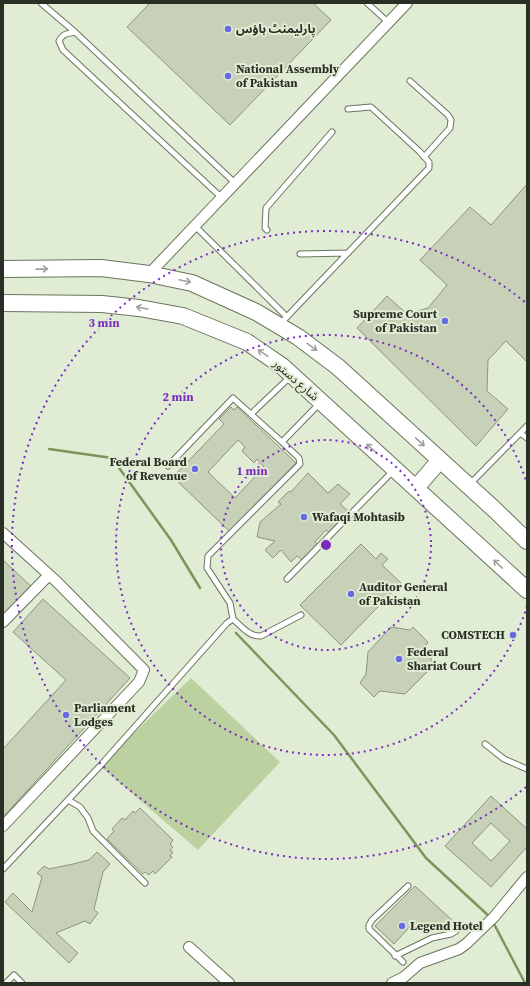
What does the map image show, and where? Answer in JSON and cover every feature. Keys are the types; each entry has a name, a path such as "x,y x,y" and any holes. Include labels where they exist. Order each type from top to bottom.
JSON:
{"main road":[{"path":"3,269 101,268 149,274 192,282 256,312 283,321 298,337 338,367 527,542"},
{"name":"شارع دستور","path":"3,303 102,304 139,308 183,316 247,342 282,366 527,590"},
{"path":"416,488 440,460"}],"street":[{"path":"149,274 408,3"},
{"path":"3,533 49,575 144,670 139,682 3,826"},
{"path":"3,622 49,575"},
{"path":"392,983 404,977 409,968 459,949 466,944 494,918 527,877"},
{"path":"189,947 229,983"}],"lane":[{"path":"41,3 75,32 236,184"},
{"path":"367,3 389,23"},
{"path":"75,32 65,33 61,37 59,42 63,50 222,198"},
{"path":"410,81 448,115 451,120 450,128 424,157"},
{"path":"195,226 283,321 429,168 428,162 424,157 371,107 348,109"},
{"path":"268,230 265,228 266,208 332,132"},
{"path":"300,254 348,253"},
{"path":"251,414 292,375"},
{"path":"168,466 233,398 299,458 300,464 208,556 207,568 230,603 233,619 250,634 261,636 301,615"},
{"path":"282,442 321,401"},
{"path":"468,486 527,426"},
{"path":"520,432 527,438"},
{"path":"287,579 395,469"},
{"path":"3,870 100,766 227,623 233,619"},
{"path":"485,744 504,759 527,769"},
{"path":"68,800 80,807 88,818 93,831 145,884"},
{"path":"403,962 395,956 369,929 369,925 372,920 408,886"},
{"path":"395,956 432,938 451,934 456,931"},
{"path":"6,983 14,975 22,983"}],"green space":[{"path":"191,678 280,762 198,850 100,766"}],"building":[{"name":"National Assembly of Pakistan","path":"150,3 313,3 331,20 230,125 127,27"},
{"name":"Supreme Court of Pakistan","path":"527,184 527,362 506,341 488,360 487,391 508,409 476,446 357,328 387,296 407,314 428,308 447,285 420,260 470,207 491,225"},
{"name":"Federal Board of Revenue","path":"231,407 234,410 237,407 296,463 230,532 173,477 224,424 219,419","holes":["238,440 245,447 242,451 254,463 257,459 264,467 235,498 208,472"]},
{"name":"Wafaqi Mohtasib","path":"308,473 328,493 338,484 350,494 340,504 348,511 329,532 326,530 315,542 317,544 302,560 297,556 291,562 281,550 273,558 265,550 275,541 257,537 260,522 281,504 278,502 288,492 292,491"},
{"name":"Auditor General of Pakistan","path":"361,544 376,559 381,553 388,559 382,565 401,583 341,645 300,605"},
{"path":"3,560 33,588 3,619"},
{"name":"Parliament Lodges","path":"43,599 130,678 3,817 3,749 66,680 13,632"},
{"name":"Federal Shariat Court","path":"391,627 410,630 413,627 428,642 425,646 434,665 405,694 380,691 374,697 360,683 366,674 368,652"},
{"path":"491,796 527,829 527,847 491,887 445,846","holes":["491,823 510,841 491,861 472,843"]},
{"path":"140,808 173,840 170,844 173,847 170,850 173,852 170,856 172,857 155,874 153,871 149,875 145,872 143,874 107,839 114,831 112,829 122,818 125,820 133,811 135,813"},
{"path":"97,852 110,864 103,872 94,909 98,913 90,924 85,921 56,933 78,953 69,963 5,902 13,893 32,912 42,877 37,873 44,866 49,869 89,860"},
{"path":"415,886 454,922 436,929 425,927 414,922 394,944 375,926"}],"waterway":[{"path":"49,449 112,458 171,540 200,588"},
{"path":"236,633 334,735 426,858 491,918"},
{"path":"493,922 525,983"}],"place":[{"name":"پارلیمنٹ ہاؤس","path":"228,29"},
{"name":"National Assembly of Pakistan","path":"228,76"},
{"name":"Supreme Court of Pakistan","path":"445,321"},
{"name":"Federal Board of Revenue","path":"195,469"},
{"name":"Wafaqi Mohtasib","path":"304,517"},
{"name":"Auditor General of Pakistan","path":"351,594"},
{"name":"COMSTECH","path":"513,635"},
{"name":"Federal Shariat Court","path":"399,659"},
{"name":"Parliament Lodges","path":"66,715"},
{"name":"Legend Hotel","path":"402,926"}]}
